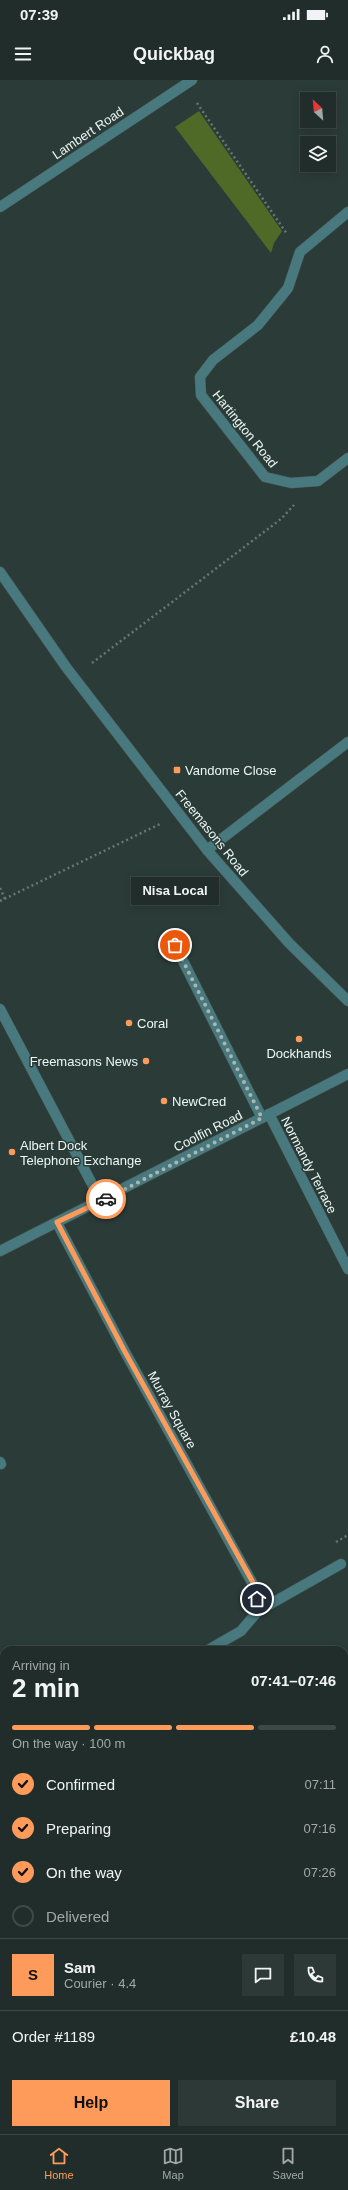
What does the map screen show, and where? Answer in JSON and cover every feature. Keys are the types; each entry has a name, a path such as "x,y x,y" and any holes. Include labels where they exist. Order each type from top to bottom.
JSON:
{"street":[{"name":"Lambert Road","path":"0,207 188,82"},
{"path":"300,252 348,212"},
{"name":"Hartington Road","path":"300,252 288,288 258,325 213,360 200,377 201,395 265,477 291,483 318,481 348,458"},
{"name":"Freemasons Road","path":"0,572 74,677 207,850 289,943 348,1001"},
{"path":"207,850 348,742"},
{"path":"175,945 265,1116"},
{"path":"0,1008 101,1201"},
{"name":"Coolfin Road","path":"0,1252 348,1074"},
{"name":"Normandy Terrace","path":"265,1116 348,1269"},
{"name":"Murray Square","path":"57,1222 128,1357 256,1588 258,1611"},
{"path":"215,1646 241,1632 258,1611 341,1564"}],"path":[{"path":"188,82 300,252"},
{"path":"74,677 281,519"},
{"path":"0,901 180,815"},
{"path":"0,888 5,899"}],"green space":[{"path":"199,111 282,231 274,243 271,253 175,127"}],"way so far":[{"path":"106,1199 262,1118 175,945"}],"place":[{"name":"Vandome Close","path":"177,770"},
{"name":"Nisa Local","path":"175,945"},
{"name":"Coral","path":"129,1023"},
{"name":"Dockhands","path":"299,1039"},
{"name":"Freemasons News","path":"146,1061"},
{"name":"NewCred","path":"164,1101"},
{"name":"Albert Dock Telephone Exchange","path":"12,1152"}],"route":[{"path":"106,1199 57,1222 124,1350 256,1588 257,1599"}]}
